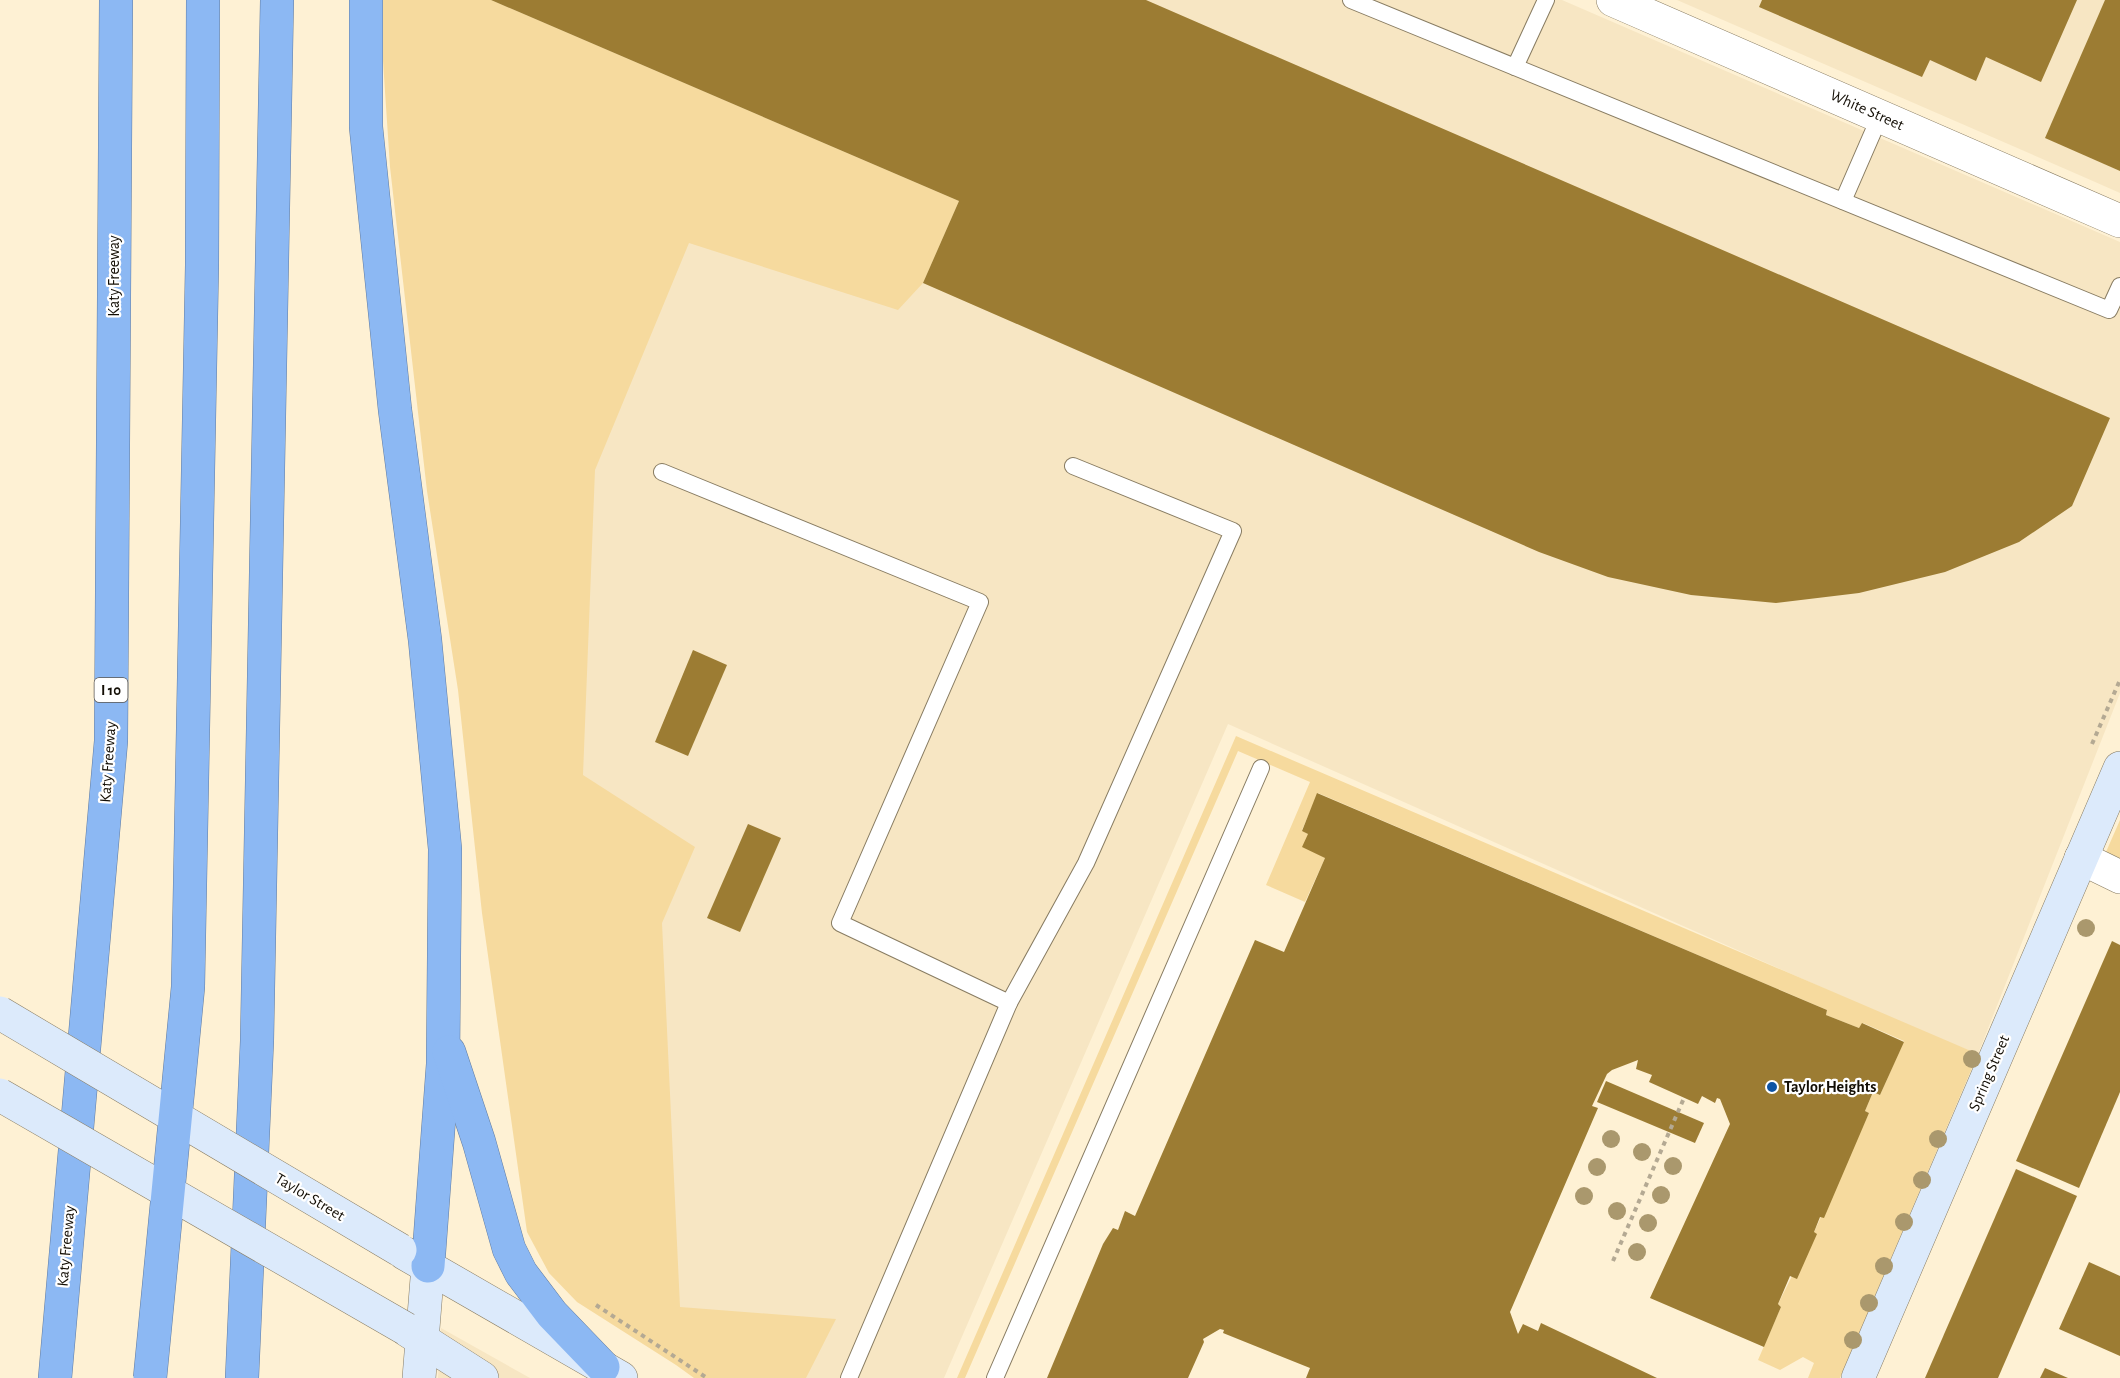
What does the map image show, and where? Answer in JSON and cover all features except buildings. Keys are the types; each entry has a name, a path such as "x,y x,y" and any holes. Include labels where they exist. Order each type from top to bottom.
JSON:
{"highway":[{"name":"Katy Freeway","path":"55,1378 111,741 116,0"},
{"path":"150,1378 188,987 202,265 203,0"},
{"path":"242,1378 257,1041 277,0"},
{"path":"366,0 366,128 394,398 425,640 445,849 443,1064 428,1266"},
{"path":"443,1033 479,1142 509,1249 521,1273 552,1314 612,1373"}],"main road":[{"name":"Spring Street","path":"1858,1378 2120,768"},
{"name":"Taylor Street","path":"0,1012 612,1373"},
{"path":"0,1095 414,1334 482,1378"},
{"path":"419,1378 414,1334 428,1266"}],"street":[{"name":"White Street","path":"1613,0 2120,221"},
{"path":"2081,858 2120,877"}],"lane":[{"path":"1351,0 2109,309 2120,286"},
{"path":"1515,67 1546,0"},
{"path":"1843,201 1880,116"},
{"path":"849,1378 1009,1003 1086,863 1233,531 1073,466"},
{"path":"662,472 980,602 840,923 1009,1003"},
{"path":"995,1378 1261,768"}],"path":[{"path":"1613,1261 1684,1098"},
{"path":"594,1303 707,1378"}],"shaded area":[{"path":"379,0 491,0 959,201 923,283 898,310 689,243 595,470 583,775 695,847 662,923 680,1307 836,1319 806,1378 694,1378 577,1302 549,1273 527,1232 482,913 458,690 427,491 390,167"},
{"path":"489,0 1562,0 2120,242 2120,693 1978,1054 1911,1027 1228,724 944,1378 723,1378 567,1277"},
{"path":"1677,0 2120,0 2120,193 2086,178"},
{"path":"1236,736 1978,1054 1840,1378 1808,1378 1814,1363 1803,1357 1780,1370 1758,1360 1781,1307 1778,1304 1869,1113 1865,1111 1873,1092 1880,1095 1904,1041 1863,1023 1859,1028 1826,1015 1827,1010 1318,793 1302,830 1308,834 1325,858 1305,902 1266,885 1310,782 1238,751 965,1378 957,1378"},
{"path":"2120,820 2120,858 2106,852"},
{"path":"441,1328 530,1378 438,1378"}],"place":[{"name":"Taylor Heights","path":"1772,1087"}]}
